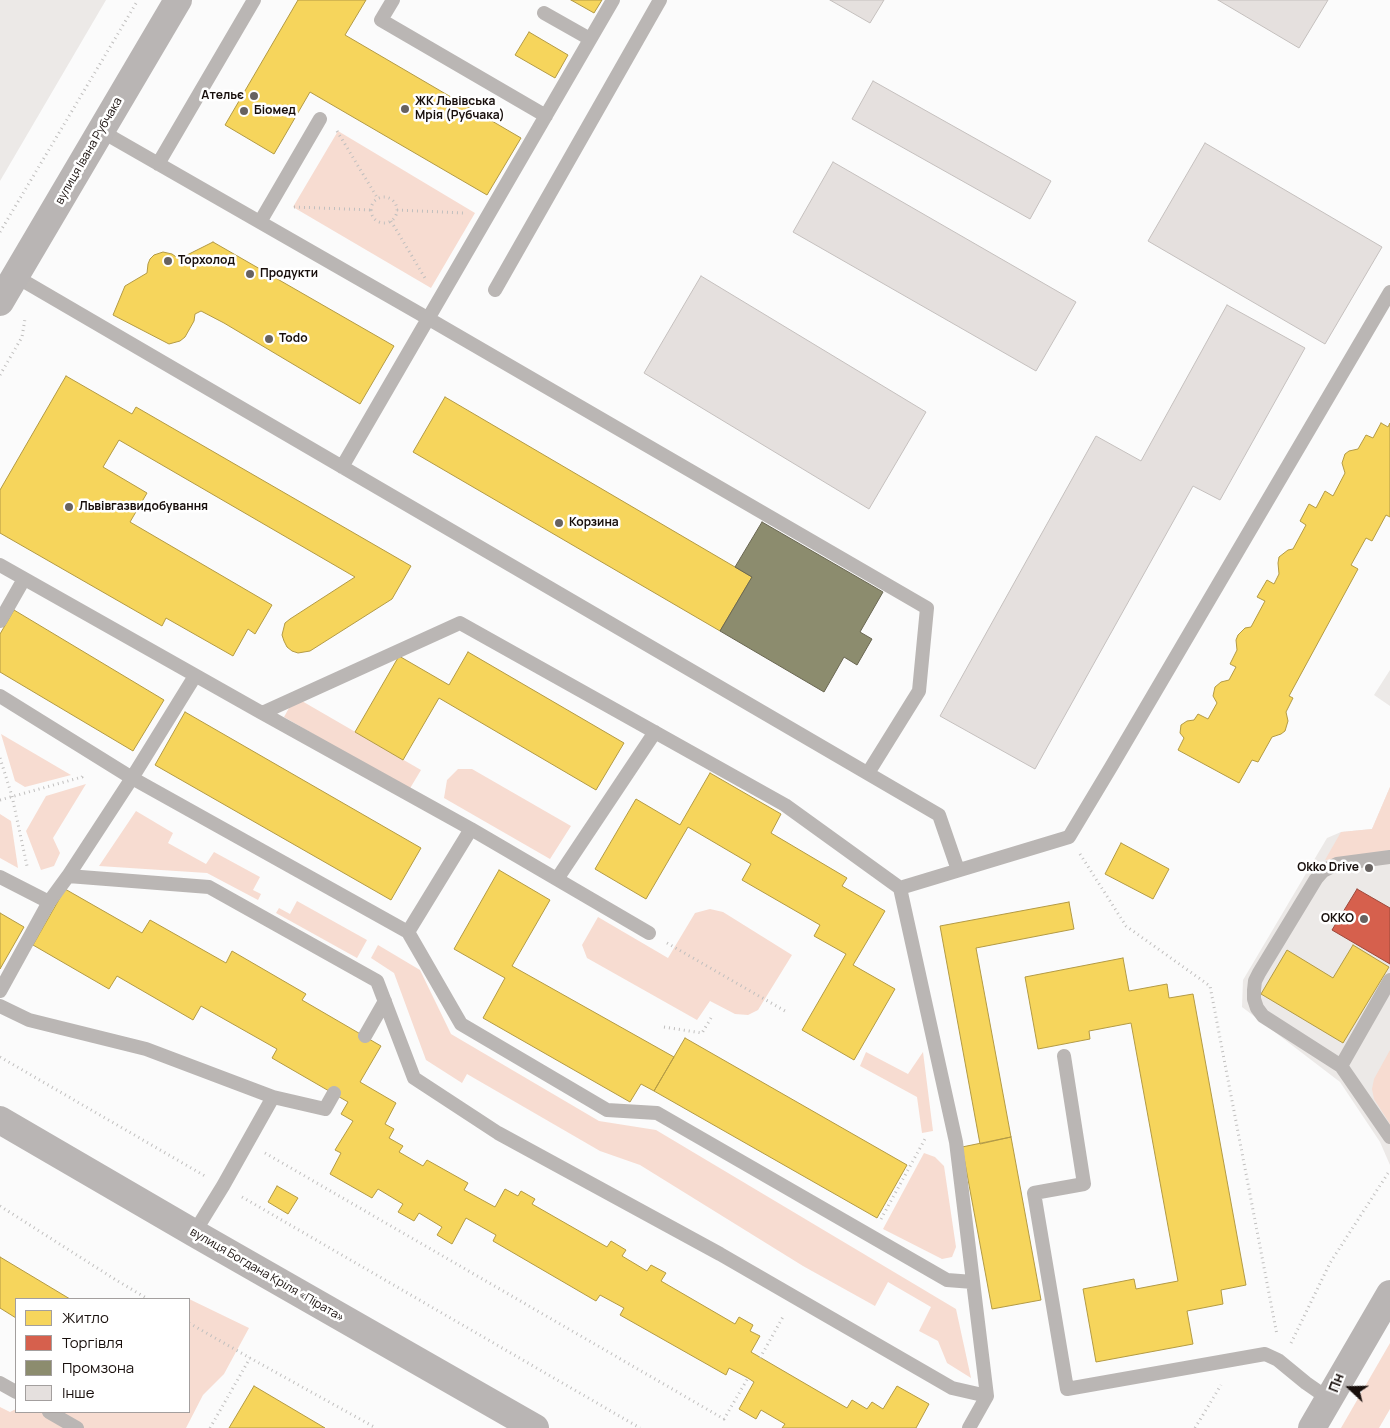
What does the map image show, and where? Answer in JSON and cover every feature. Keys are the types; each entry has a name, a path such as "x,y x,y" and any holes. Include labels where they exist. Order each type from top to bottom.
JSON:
{"street":[{"name":"вулиця Івана Рубчака","path":"0,302 178,0"},
{"name":"вулиця Богдана Кріля «Пірата»","path":"0,1120 535,1428"},
{"path":"1312,1428 1390,1294"}],"lane":[{"path":"158,164 254,0"},
{"path":"393,0 381,20 546,116"},
{"path":"342,467 613,0"},
{"path":"495,290 660,0"},
{"path":"544,13 590,39"},
{"path":"260,222 320,119"},
{"path":"101,131 927,608 919,691 868,773"},
{"path":"15,276 940,815 958,870"},
{"path":"900,888 1068,837 1390,292"},
{"path":"0,565 471,829 649,932"},
{"path":"0,621 24,579"},
{"path":"262,713 460,623 785,805 900,888 956,1142 987,1396 969,1428"},
{"path":"0,991 50,902 132,778 195,676"},
{"path":"0,696 132,778 408,932 461,1024 607,1110 657,1113 947,1280 973,1282"},
{"path":"557,879 656,732"},
{"path":"408,932 471,829"},
{"path":"1390,857 1337,864 1323,871 1259,973 1255,981 1254,999 1257,1008 1263,1016 1341,1066 1390,1137"},
{"path":"68,876 209,887 377,981 414,1078 498,1133 720,1254 952,1388 987,1396"},
{"path":"0,877 50,902"},
{"path":"1341,1066 1390,980"},
{"path":"365,1036 385,1001"},
{"path":"0,1006 29,1020 146,1048 273,1097 325,1109 334,1093"},
{"path":"1064,1056 1084,1184 1034,1193 1067,1389 1265,1354 1281,1358 1306,1382 1329,1399"},
{"path":"194,1233 273,1097"},
{"path":"0,1383 15,1391"},
{"path":"51,1413 77,1428"}],"path":[{"path":"0,232 138,0"},
{"path":"320,119 338,131 378,199"},
{"path":"382,197 391,198 394,202 397,210 391,221 379,221 373,216 372,205 378,199 382,197"},
{"path":"269,206 372,210"},
{"path":"397,210 490,213"},
{"path":"391,221 439,302"},
{"path":"0,800 82,776 95,755"},
{"path":"0,758 12,796 30,880 50,902"},
{"path":"1068,837 1126,926 1210,986 1281,1358"},
{"path":"649,932 785,1011"},
{"path":"664,1028 702,1033 711,1018"},
{"path":"0,1057 207,1177"},
{"path":"872,1237 924,1139"},
{"path":"248,1143 724,1418 748,1378"},
{"path":"1281,1358 1330,1263 1390,1170"},
{"path":"238,1195 640,1428"},
{"path":"0,1206 146,1298"},
{"path":"760,1358 794,1297"},
{"path":"190,1324 376,1428"},
{"path":"210,1428 250,1358"},
{"path":"1195,1428 1221,1384 1228,1380"}],"shaded area":[{"path":"0,0 106,0 0,181"},
{"path":"338,131 475,213 431,288 293,207"},
{"path":"1390,670 1390,706 1374,695"},
{"path":"295,697 421,770 409,790 284,717"},
{"path":"1,734 71,775 25,787 15,781"},
{"path":"458,769 472,769 571,826 550,859 444,798 447,780"},
{"path":"86,784 53,838 60,853 54,866 41,870 26,831 46,796"},
{"path":"1390,787 1390,1165 1380,1142 1340,1082 1242,1007 1243,980 1327,838 1341,832 1372,829"},
{"path":"1390,787 1390,850 1325,860 1341,832 1372,829"},
{"path":"136,811 173,833 168,843 206,864 214,852 260,877 253,890 261,894 258,900 207,873 99,866"},
{"path":"0,814 11,821 18,868 0,858"},
{"path":"297,901 367,940 357,958 276,913 279,908 290,914"},
{"path":"710,909 723,912 792,955 758,1010 748,1015 735,1014 710,1001 697,1020 587,958 582,945 598,917 668,958 695,913"},
{"path":"378,945 420,970 451,1034 599,1121 656,1130 956,1309 971,1378 947,1363 938,1341 919,1331 931,1307 888,1282 875,1306 803,1266 640,1165 600,1151 467,1074 462,1083 426,1060 394,973 371,958"},
{"path":"1390,1050 1390,1124 1374,1099 1372,1089 1374,1079"},
{"path":"866,1052 908,1074 923,1052 933,1131 922,1133 917,1097 860,1066"},
{"path":"924,1153 935,1157 944,1166 956,1247 952,1257 942,1259 883,1229"},
{"path":"190,1299 249,1328 224,1374 203,1395 186,1428 0,1428 0,1407 10,1412 15,1410 15,1413 190,1413"},
{"path":"1390,1343 1390,1409 1379,1428 1341,1428"}],"building: Житло":[{"name":"ЖК Львівська Мрія (Рубчака)","path":"298,0 366,0 345,35 521,138 487,195 310,92 274,154 225,125"},
{"path":"571,0 602,0 594,13"},
{"path":"529,32 568,55 555,78 515,55"},
{"path":"213,242 394,346 360,404 201,311 195,314 194,321 185,337 180,341 169,344 113,315 125,286 147,273 148,264 154,255 163,252 172,254 179,259"},
{"name":"Львівгазвидобування","path":"66,376 132,414 136,407 411,566 392,599 310,651 298,653 292,651 287,647 282,635 285,623 355,577 119,440 103,467 147,493 130,522 272,605 255,634 248,629 233,656 166,618 162,626 0,533 0,490"},
{"path":"445,397 752,577 720,631 413,452"},
{"path":"1381,423 1388,427 1390,423 1390,517 1386,515 1372,541 1366,538 1351,565 1358,569 1289,696 1293,698 1286,712 1288,721 1285,731 1272,737 1258,762 1252,760 1239,783 1178,750 1184,738 1180,733 1181,725 1187,721 1194,720 1198,714 1208,719 1217,703 1213,696 1215,687 1221,682 1229,680 1236,667 1230,664 1237,650 1236,640 1238,635 1245,628 1251,627 1265,601 1257,597 1267,580 1274,584 1279,574 1279,557 1288,550 1293,549 1306,525 1300,521 1309,504 1316,508 1325,491 1333,496 1345,473 1342,463 1345,454 1358,449 1366,435 1373,438"},
{"path":"14,610 164,700 133,751 0,672 0,634"},
{"path":"468,652 624,743 596,790 439,698 403,760 355,732 399,656 449,685"},
{"path":"185,712 421,848 391,900 155,765"},
{"path":"710,773 781,814 771,833 847,878 842,886 885,911 853,965 895,989 854,1060 802,1030 846,954 814,936 820,925 742,880 751,864 688,827 646,899 595,869 636,799 680,825"},
{"path":"1121,843 1169,869 1153,899 1105,874"},
{"path":"499,870 550,900 512,966 674,1057 654,1091 641,1084 630,1102 483,1018 505,978 454,949"},
{"path":"65,889 142,933 150,920 226,963 232,951 306,994 302,1000 381,1046 360,1082 396,1103 385,1124 394,1129 389,1138 403,1146 399,1152 423,1166 427,1160 468,1183 464,1190 495,1207 505,1189 518,1196 521,1191 535,1199 532,1204 607,1247 611,1241 626,1250 622,1256 647,1271 651,1265 666,1273 661,1281 735,1324 739,1317 753,1325 750,1331 760,1336 751,1352 847,1408 852,1400 867,1409 872,1402 883,1409 897,1386 929,1404 916,1428 782,1428 785,1424 761,1410 756,1419 739,1409 754,1382 748,1378 729,1368 726,1375 620,1315 624,1308 600,1295 596,1301 493,1241 496,1235 466,1218 452,1244 437,1235 442,1227 419,1213 414,1221 398,1212 403,1204 378,1189 372,1198 330,1174 341,1153 335,1150 353,1121 341,1114 348,1102 272,1058 277,1049 201,1006 193,1020 117,976 109,989 33,945"},
{"path":"1069,902 1074,929 976,948 1011,1137 980,1144 940,926"},
{"path":"0,913 24,927 0,969"},
{"path":"1353,945 1389,967 1343,1043 1261,994 1287,950 1333,978"},
{"path":"1123,958 1129,991 1167,984 1169,998 1193,994 1246,1285 1221,1290 1223,1304 1187,1311 1193,1344 1096,1362 1083,1289 1134,1279 1136,1289 1178,1281 1131,1023 1089,1031 1090,1039 1038,1049 1025,977"},
{"path":"685,1038 907,1165 877,1218 654,1091"},
{"path":"1011,1137 1041,1300 992,1309 962,1147"},
{"path":"277,1186 298,1198 288,1214 268,1202"},
{"path":"0,1257 68,1298 15,1298 15,1317 0,1308"},
{"path":"254,1386 325,1428 229,1428"}],"building: Торгівля":[{"name":"ОККО","path":"1357,889 1390,908 1390,964 1332,930"}],"building: Промзона":[{"path":"762,522 883,592 860,632 872,639 857,665 844,657 824,692 720,631 752,577 735,567"}],"building: Інше":[{"path":"830,0 884,0 870,23"},
{"path":"1218,0 1328,0 1299,48"},
{"path":"873,81 1051,181 1030,219 852,119"},
{"path":"1205,143 1382,247 1325,344 1148,241"},
{"path":"833,162 1076,302 1036,371 793,232"},
{"path":"701,276 926,412 869,509 644,373"},
{"path":"1227,305 1305,348 1220,500 1193,486 1035,769 940,716 1096,436 1141,461"}],"place":[{"name":"Ательє","path":"254,96"},
{"name":"ЖК Львівська Мрія (Рубчака)","path":"405,109"},
{"name":"Біомед","path":"244,111"},
{"name":"Торхолод","path":"168,261"},
{"name":"Продукти","path":"250,274"},
{"name":"Todo","path":"269,339"},
{"name":"Львівгазвидобування","path":"69,507"},
{"name":"Корзина","path":"559,523"},
{"name":"Okko Drive","path":"1369,868"},
{"name":"ОККО","path":"1364,919"}]}
